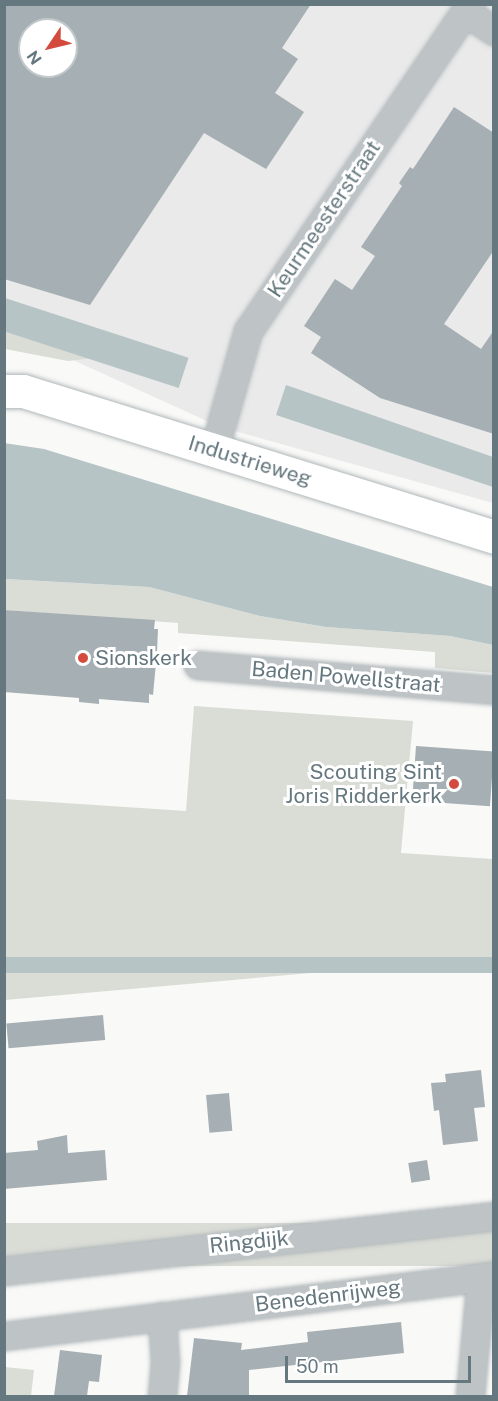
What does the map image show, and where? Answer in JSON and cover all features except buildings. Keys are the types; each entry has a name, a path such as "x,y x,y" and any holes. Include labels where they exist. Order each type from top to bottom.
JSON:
{"street":[{"path":"468,8 494,31"},
{"name":"Keurmeesterstraat","path":"214,450 248,331 468,8"},
{"name":"Industrieweg","path":"4,391 23,392 494,537"},
{"name":"Baden Powellstraat","path":"198,665 494,690"},
{"name":"Ringdijk","path":"4,1271 494,1216"},
{"path":"470,1396 487,1277"},
{"name":"Benedenrijweg","path":"4,1336 487,1277"},
{"path":"162,1316 165,1362 162,1396"}],"shaded area":[{"path":"5,5 493,5 493,503 220,427 5,329"},
{"path":"5,298 189,358 179,388 4,331"},
{"path":"4,330 93,358 68,361 5,349"},
{"path":"286,385 493,457 493,487 276,415"},
{"path":"4,443 44,449 493,587 493,645 450,636 326,627 260,616 149,587 5,579"},
{"path":"4,579 149,587 260,616 326,627 450,636 493,645 493,673 435,668 435,652 178,633 178,623 5,610"},
{"path":"194,706 413,721 401,853 493,859 493,957 5,1000 4,799 186,811"},
{"path":"4,957 493,957 493,973 4,973"},
{"path":"4,1223 493,1223 493,1266 4,1266"},
{"path":"5,1367 34,1370 31,1396 5,1396"}],"place":[{"name":"Sionskerk","path":"83,658"},
{"name":"Scouting Sint Joris Ridderkerk","path":"454,784"}]}
